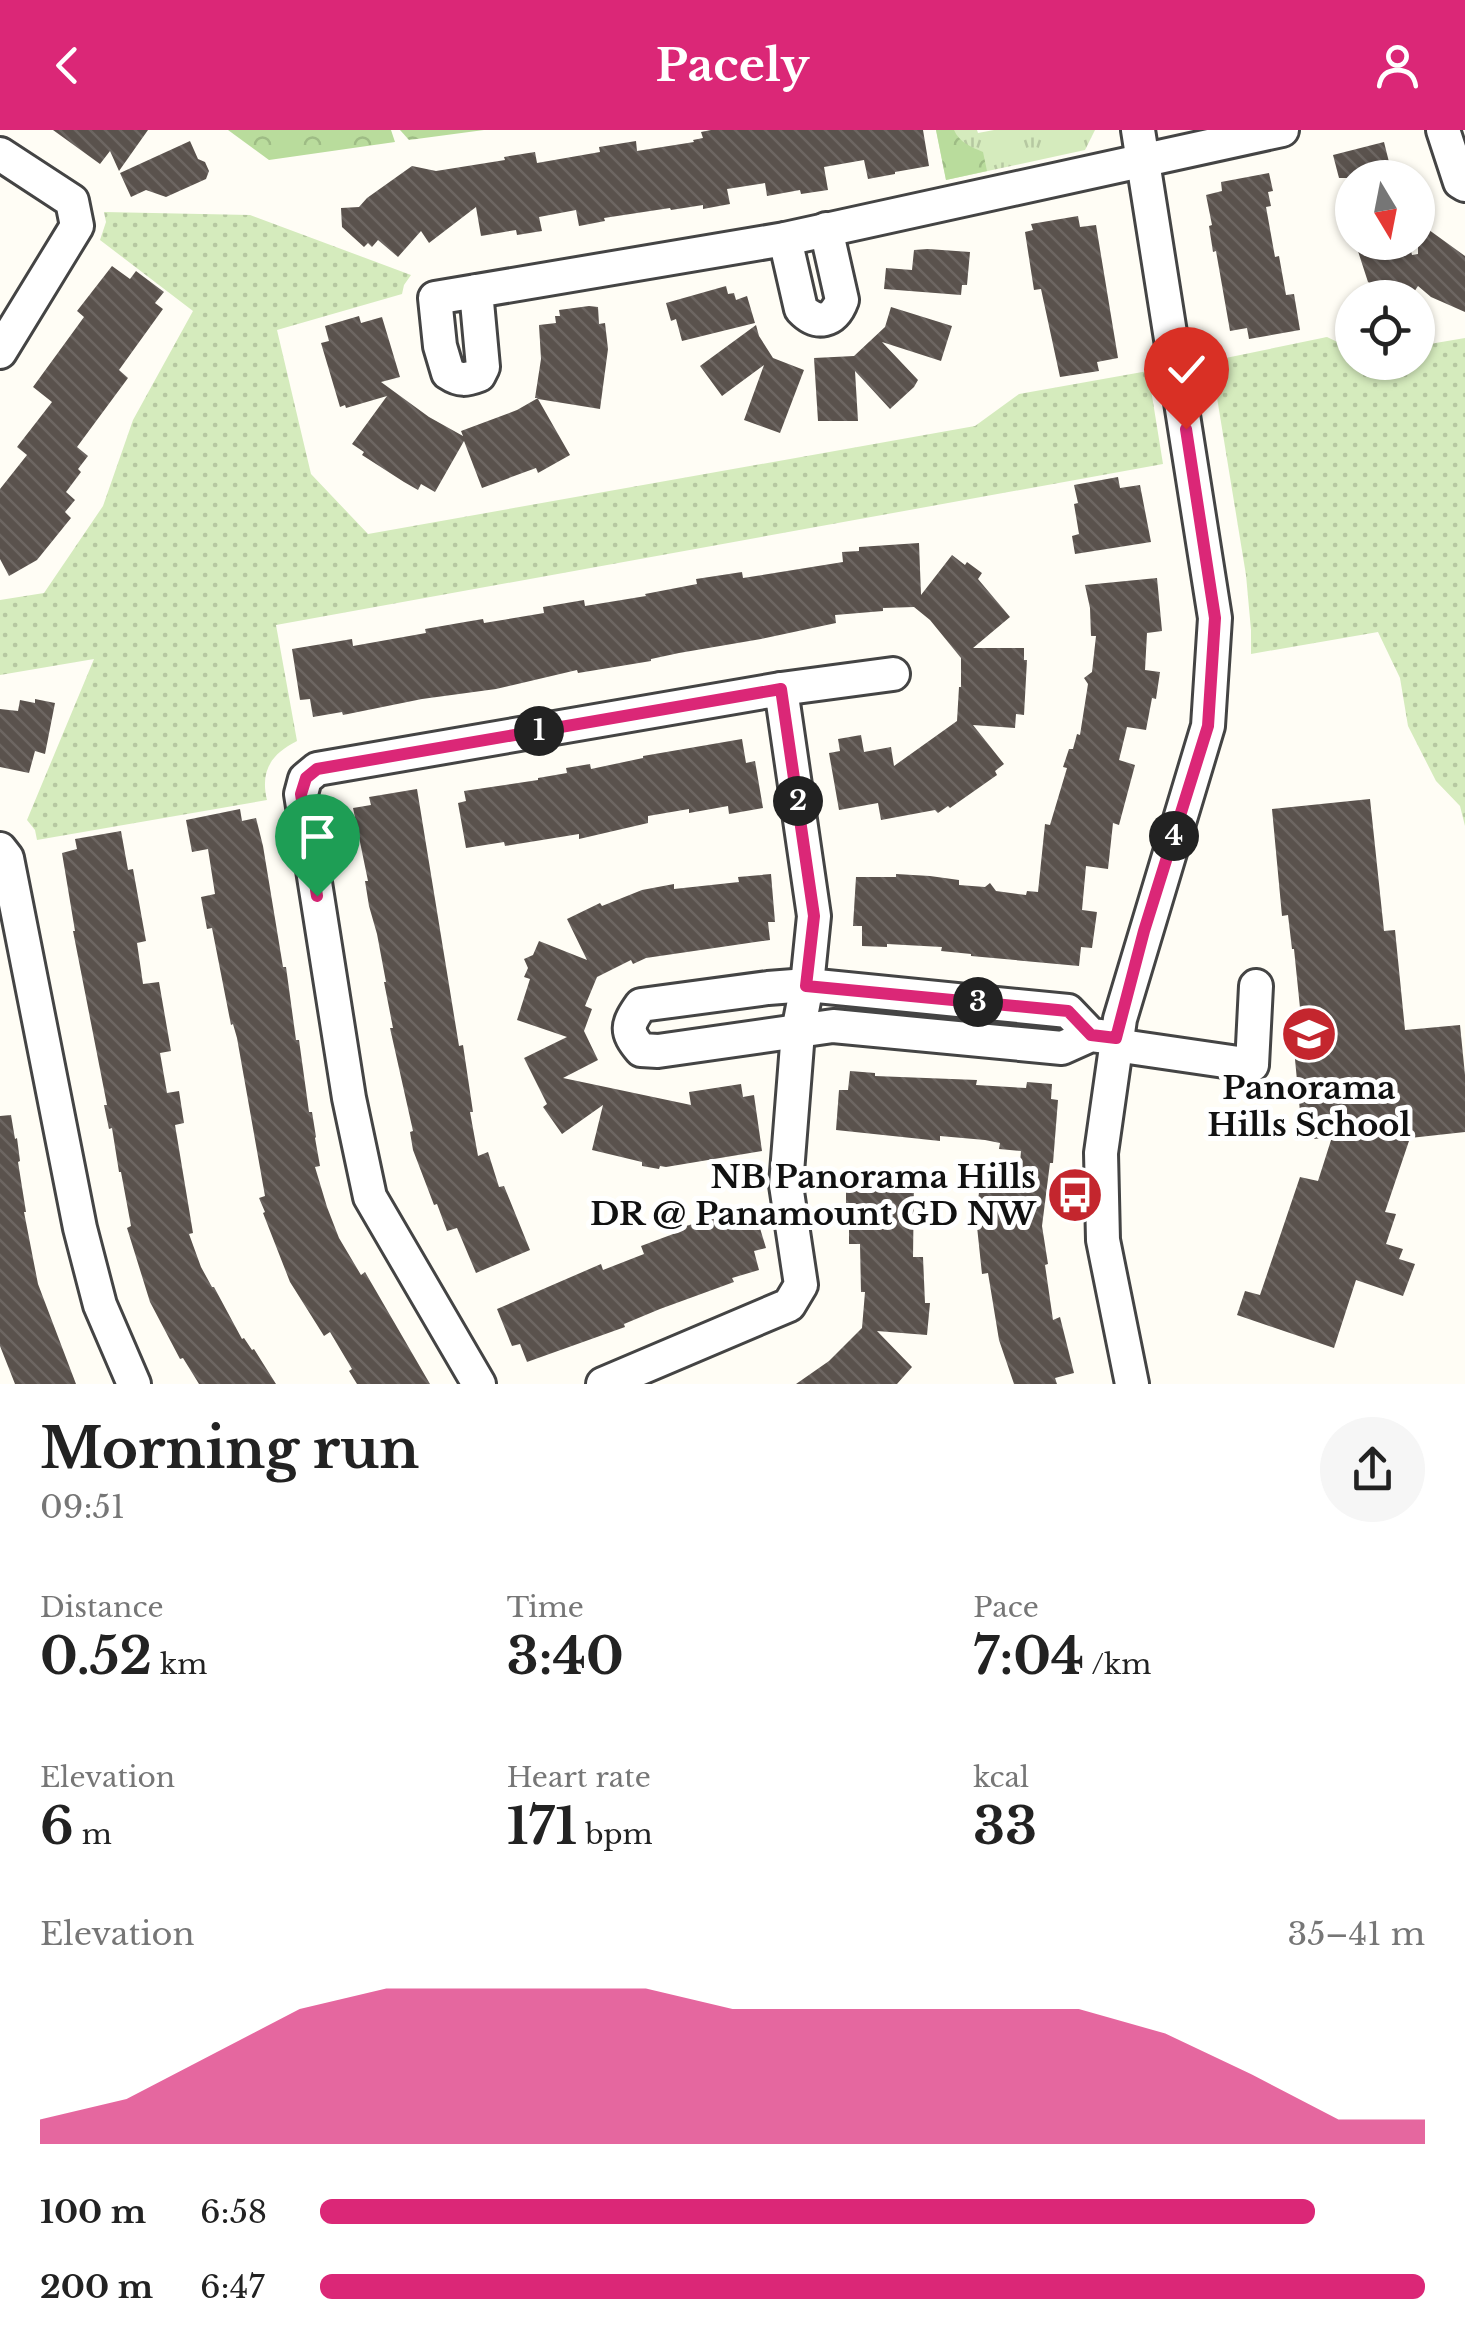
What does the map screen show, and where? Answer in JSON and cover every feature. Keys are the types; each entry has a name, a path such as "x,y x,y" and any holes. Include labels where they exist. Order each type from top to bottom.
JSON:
{"street":[{"path":"476,291 826,229 1140,145 1282,130"},
{"path":"1444,130 1460,182 1465,185"},
{"path":"1132,1384 1103,1240 1107,1039 1208,726 1215,618 1140,145"},
{"path":"0,154 72,201 78,226 0,352"},
{"path":"784,238 800,309 808,317 831,318 842,300 826,229"},
{"path":"479,1384 370,1196 348,1098 301,794 306,778 317,769 781,689 893,674"},
{"path":"603,1384 789,1305 801,1285 786,1185 798,1032 814,916 781,689"},
{"path":"0,848 7,858 80,1228 100,1305 134,1384"},
{"path":"1107,1039 1068,1011 806,986 641,1005 630,1021 630,1037 642,1050 832,1026 1062,1048 1107,1039 1252,1065 1256,986"}],"green space":[{"path":"228,130 391,130 395,142 269,160"},
{"path":"400,130 484,130 409,140"},
{"path":"936,130 1095,130 1085,150 946,180"},
{"path":"936,130 954,130 962,141 983,152 987,171 946,180"},
{"path":"104,212 250,215 411,275 402,294 277,330 311,474 368,534 975,426 1019,394 1148,371 1163,464 276,625 297,741 270,764 265,780 267,800 37,840 27,820 94,659 0,675 0,600 44,593 103,506 133,420 193,311 100,240 106,222"},
{"path":"1327,337 1335,341 1335,380 1435,380 1435,343 1465,338 1465,826 1460,806 1436,781 1408,726 1400,678 1378,632 1251,654 1246,575 1211,361"}],"building":[{"path":"53,130 148,130 119,171 110,151 100,164"},
{"path":"923,130 929,166 868,179 864,160 824,167 828,190 767,196 765,183 727,189 730,204 703,209 703,205 670,208 579,226 576,210 539,217 542,231 517,235 516,230 481,236 476,207 429,243 421,231 398,257 378,240 372,247 368,243 364,247 342,227 341,208 359,207 412,166 436,171 535,152 537,163 636,141 637,151 694,142 703,138 701,132"},
{"path":"190,141 209,171 206,179 166,197 146,190 131,197 120,173"},
{"path":"1384,142 1388,160 1335,163 1333,155"},
{"path":"1269,173 1273,191 1268,192 1271,206 1266,207 1275,257 1279,256 1286,295 1294,294 1300,330 1249,339 1247,328 1230,331 1216,251 1213,252 1206,195 1222,191 1221,182"},
{"path":"1078,216 1080,227 1096,225 1118,358 1097,362 1099,371 1060,377 1041,289 1034,290 1025,232 1033,230 1031,224"},
{"path":"1435,234 1465,256 1465,312 1435,299 1435,280 1367,280 1361,260 1435,260"},
{"path":"914,250 970,252 967,285 962,285 961,295 884,289 886,268 912,270"},
{"path":"112,266 130,279 136,271 164,292 155,303 163,309 119,370 128,378 77,447 88,456 66,492 75,500 65,512 71,518 37,560 9,576 0,559 0,489 27,455 17,447 52,402 33,387 84,317 77,311"},
{"path":"726,286 728,294 734,293 736,300 747,296 755,323 682,341 676,319 671,321 666,303"},
{"path":"598,307 599,324 605,323 608,349 600,409 538,399 570,455 538,473 536,468 482,488 464,441 435,492 421,484 418,490 404,482 352,444 387,396 340,407 321,343 329,341 325,326 359,316 361,323 382,317 400,377 381,382 463,436 461,431 538,398 539,325 556,323 559,310"},
{"path":"891,307 952,326 941,361 882,342 918,380 914,387 890,409 855,371 858,421 818,421 814,358 854,356 885,327"},
{"path":"756,325 773,358 804,370 780,433 744,420 764,365 722,396 700,366"},
{"path":"1118,477 1120,488 1140,485 1151,542 1075,554 1072,536 1079,534 1074,485"},
{"path":"919,543 921,595 952,555 965,565 967,562 982,573 978,579 1010,617 973,648 1024,648 1027,660 1024,715 1016,714 1015,728 973,725 1004,764 995,771 997,775 938,813 935,810 881,820 878,803 839,810 829,753 840,751 838,739 861,735 864,752 891,747 894,766 957,721 961,658 914,607 835,615 836,623 761,639 343,715 342,712 313,717 310,699 300,700 292,649 352,639 353,646 465,622 483,619 484,623 544,613 543,607 584,600 585,606 646,596 697,584 696,579 742,572 743,578 843,562 842,552 859,551 859,547"},
{"path":"1157,578 1162,631 1147,633 1145,670 1160,672 1156,699 1152,698 1146,730 1127,727 1119,760 1135,765 1119,825 1113,823 1108,869 1086,866 1082,910 1097,912 1092,948 1081,947 1079,966 971,956 941,951 942,947 862,946 862,926 853,926 856,877 930,876 959,880 959,885 985,887 990,883 996,891 1026,895 1027,891 1038,892 1045,824 1050,825 1069,749 1073,749 1077,734 1080,735 1088,684 1084,678 1092,672 1096,636 1091,636 1085,585"},
{"path":"35,699 55,703 45,754 35,751 29,773 0,767 0,709 18,711 20,700 35,703"},
{"path":"742,739 746,763 755,761 763,808 729,814 728,806 689,813 689,809 648,816 648,823 579,839 579,834 466,848 458,803 466,801 464,791 538,780 567,773 566,768 590,764 591,769"},
{"path":"417,789 459,1046 463,1045 478,1156 488,1152 499,1187 504,1186 530,1250 476,1273 457,1228 447,1231 413,1150 413,1131 390,1028 386,982 353,808 371,805 369,797"},
{"path":"1370,799 1384,931 1395,930 1405,1030 1460,1025 1465,1132 1410,1138 1385,1212 1396,1214 1386,1244 1403,1249 1399,1259 1415,1264 1403,1296 1356,1280 1334,1348 1237,1315 1245,1291 1260,1295 1300,1177 1318,1181 1332,1137 1314,1139 1312,1121 1301,1122 1294,1049 1304,1047 1294,949 1288,915 1282,916 1272,809"},
{"path":"240,809 242,821 256,818 263,846 312,1112 320,1166 315,1167 327,1207 339,1238 361,1275 365,1272 430,1384 357,1384 330,1332 324,1336 290,1282 263,1213 259,1198 265,1196 237,1038 201,897 215,894 208,849 192,852 186,820"},
{"path":"121,831 128,870 133,869 146,941 137,943 143,984 159,982 171,1051 160,1053 167,1093 179,1091 184,1123 175,1125 193,1233 189,1234 201,1267 242,1339 254,1349 276,1384 199,1384 180,1359 150,1302 127,1228 131,1226 104,1105 62,853 77,849 75,839"},
{"path":"771,874 775,922 768,922 770,940 646,958 633,964 631,960 597,977 585,1006 592,1009 584,1031 598,1060 563,1078 691,1105 689,1092 741,1084 743,1097 754,1095 762,1151 659,1169 642,1166 642,1162 592,1150 603,1105 562,1134 543,1107 547,1104 524,1058 567,1037 517,1020 530,979 524,977 528,968 524,959 533,955 539,941 587,960 567,919 600,903 602,906 642,890 674,884 674,889 739,882 738,877"},
{"path":"850,1071 875,1076 977,1080 976,1085 1026,1088 1027,1082 1052,1084 1051,1099 1058,1100 1042,1226 1053,1320 1060,1317 1074,1373 1055,1378 1057,1384 1014,1384 999,1340 988,1273 982,1274 976,1217 980,1184 1018,1188 1021,1151 999,1149 1000,1143 985,1140 940,1136 940,1141 836,1130 839,1090 848,1090"},
{"path":"11,1115 38,1284 76,1384 15,1384 0,1346 0,1116"},
{"path":"858,1181 914,1181 913,1257 923,1257 925,1303 930,1303 927,1335 877,1331 912,1367 897,1384 796,1384 829,1361 862,1328 865,1292 861,1292 860,1244 849,1244 846,1215 846,1191 859,1191"},
{"path":"753,1205 766,1248 754,1251 759,1270 732,1278 734,1282 660,1309 624,1324 625,1327 527,1362 520,1344 512,1346 497,1309 601,1264 603,1270 644,1254 641,1246 684,1230 683,1227"}],"place":[{"name":"Panorama Hills School","path":"1309,1034"},
{"name":"NB Panorama Hills DR @ Panamount GD NW","path":"1075,1195"}],"route":[{"path":"317,896 301,794 306,778 317,769 781,689 814,916 806,986 1068,1011 1091,1035 1116,1038 1144,931 1208,726 1215,618 1186,429"}]}
